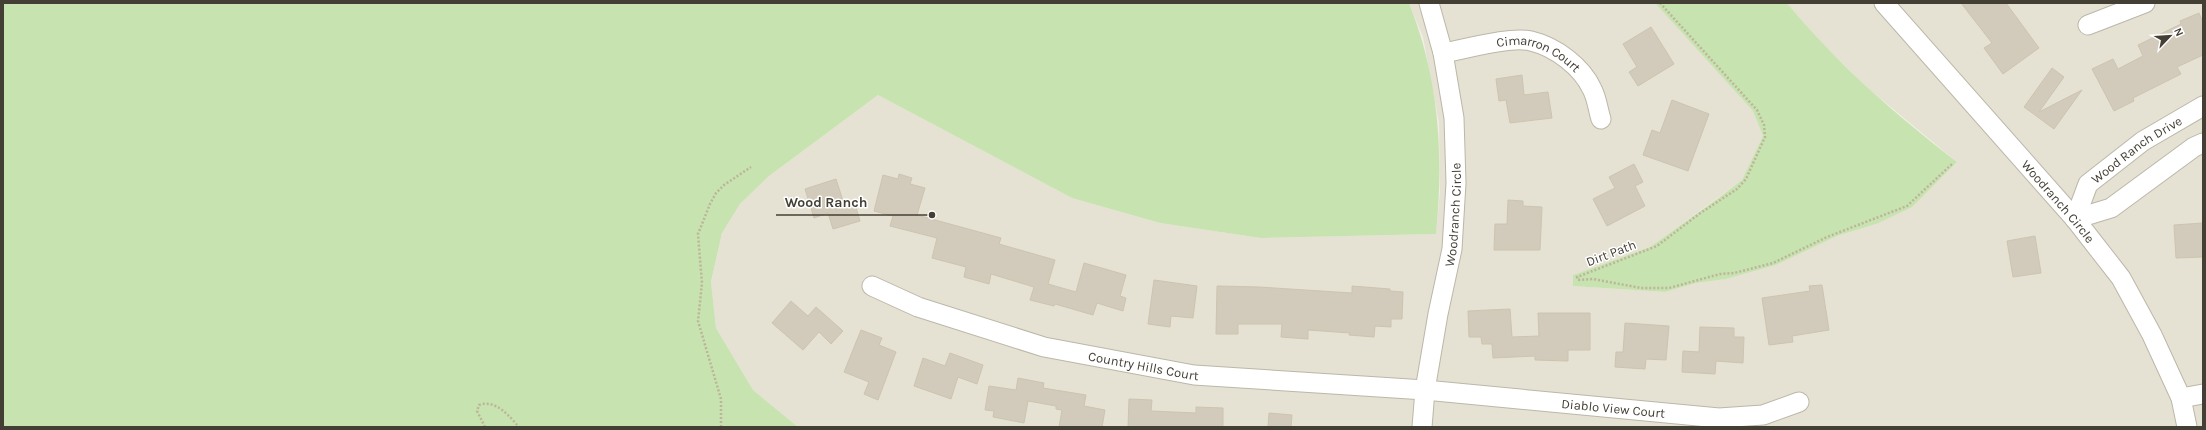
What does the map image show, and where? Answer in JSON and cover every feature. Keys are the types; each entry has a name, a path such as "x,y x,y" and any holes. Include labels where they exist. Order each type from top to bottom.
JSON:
{"street":[{"name":"Woodranch Circle","path":"1422,427 1425,390 1438,314 1452,249 1456,183 1454,118 1443,53 1429,3"},
{"name":"Woodranch Circle","path":"1884,3 2075,219 2121,278 2152,335 2181,398 2187,427"},
{"path":"2088,25 2145,3"},
{"name":"Cimarron Court","path":"1443,53 1504,41 1531,41 1555,51 1576,66 1592,89 1600,119"},
{"name":"Wood Ranch Drive","path":"2075,219 2088,184 2143,141 2203,106"},
{"path":"2075,219 2111,208 2194,147 2203,143"},
{"name":"Country Hills Court","path":"872,286 918,307 1044,347 1194,375 1425,390"},
{"name":"Diablo View Court","path":"1425,390 1718,418 1763,414 1799,402"},
{"path":"2181,398 2203,394"}],"path":[{"name":"Dirt Path","path":"1660,3 1757,110 1764,125 1765,136 1746,180 1737,189 1699,214 1657,246 1577,277 1578,280 1593,279 1641,288 1669,288 1720,274 1734,273 1774,263 1827,237 1907,206 1952,164"},
{"path":"721,427 721,399 698,321 702,283 698,234 716,193 724,185 751,167"},
{"path":"485,427 477,411 479,405 485,403 496,406 519,427"}],"shaded area":[{"path":"1409,3 1655,3 1753,111 1763,136 1742,180 1650,247 1573,275 1573,286 1665,292 1696,283 1726,279 1776,265 1837,236 1876,224 1938,181 1957,162 1869,89 1818,40 1787,3 2203,3 2203,427 798,427 753,390 716,328 711,283 722,233 740,204 769,176 878,95 1072,198 1160,223 1261,238 1436,234 1440,192 1439,123 1423,37"}],"green space":[{"path":"3,3 1409,3 1427,59 1437,117 1439,175 1436,234 1261,238 1160,223 1072,198 878,95 769,176 740,204 722,233 711,282 716,328 753,390 798,427 3,427"},
{"path":"1655,3 1787,3 1846,67 1889,107 1957,162 1912,207 1876,224 1837,236 1776,265 1726,279 1696,283 1665,292 1573,286 1573,275 1650,247 1742,180 1763,136 1753,111"}],"building":[{"path":"1961,3 2006,3 2039,48 2003,74 1984,48 1992,43"},
{"path":"2199,13 2203,22 2203,55 2177,67 2181,74 2133,98 2134,101 2114,111 2092,69 2113,59 2118,69 2143,56 2138,45 2181,24 2180,21"},
{"path":"1651,27 1674,64 1638,86 1629,72 1637,67 1623,44"},
{"path":"2052,68 2064,77 2039,112 2082,90 2054,129 2024,107"},
{"path":"1522,75 1524,95 1548,92 1552,118 1510,123 1506,100 1499,101 1496,79"},
{"path":"1672,100 1709,114 1688,171 1643,155 1652,130 1660,133"},
{"path":"1634,164 1643,182 1635,186 1645,206 1607,226 1593,199 1615,188 1609,177"},
{"path":"899,174 912,178 910,184 925,188 917,215 1001,238 999,244 1055,260 1048,284 1076,292 1084,263 1126,275 1120,296 1126,298 1123,311 1097,303 1093,315 1055,304 1054,306 1030,300 1034,287 991,274 989,284 964,277 966,267 932,258 937,238 890,226 893,216 874,211 883,175 898,179"},
{"path":"836,179 844,204 854,201 860,221 833,229 828,213 814,218 805,189"},
{"path":"1508,200 1523,201 1523,206 1542,207 1540,250 1494,250 1495,224 1507,224"},
{"path":"2203,223 2203,257 2176,258 2174,225"},
{"path":"2035,236 2041,273 2013,277 2007,241"},
{"path":"1154,280 1197,286 1193,318 1171,316 1170,327 1148,324"},
{"path":"1822,285 1829,330 1792,336 1793,342 1769,345 1762,298 1810,291 1809,286"},
{"path":"1217,286 1352,293 1352,286 1390,289 1390,291 1403,292 1402,319 1391,319 1391,327 1375,326 1374,337 1349,335 1350,333 1308,330 1308,339 1281,337 1282,324 1238,324 1238,334 1216,334"},
{"path":"791,301 808,316 816,307 843,331 831,344 819,332 803,350 772,323"},
{"path":"1510,309 1512,337 1539,336 1538,313 1590,313 1590,350 1568,350 1568,361 1535,360 1535,356 1493,358 1492,344 1482,344 1481,337 1469,337 1468,311"},
{"path":"1625,323 1669,326 1666,360 1646,359 1645,369 1615,367 1616,352 1623,352"},
{"path":"1700,327 1734,328 1734,337 1744,337 1743,363 1716,361 1715,374 1682,372 1683,351 1699,352"},
{"path":"861,330 882,338 879,345 896,352 878,400 864,394 869,382 844,372"},
{"path":"950,353 983,365 977,384 958,377 951,399 914,386 923,358 945,366"},
{"path":"1018,378 1044,383 1043,388 1086,395 1084,406 1105,410 1102,427 1059,427 1062,410 1056,409 1056,406 1028,401 1024,423 993,417 994,411 985,410 989,386 1016,390"},
{"path":"1129,399 1152,400 1151,411 1196,413 1196,407 1223,408 1223,427 1128,427"},
{"path":"1269,413 1292,415 1291,427 1268,427"}],"place":[{"name":"Wood Ranch","path":"932,215"}]}
